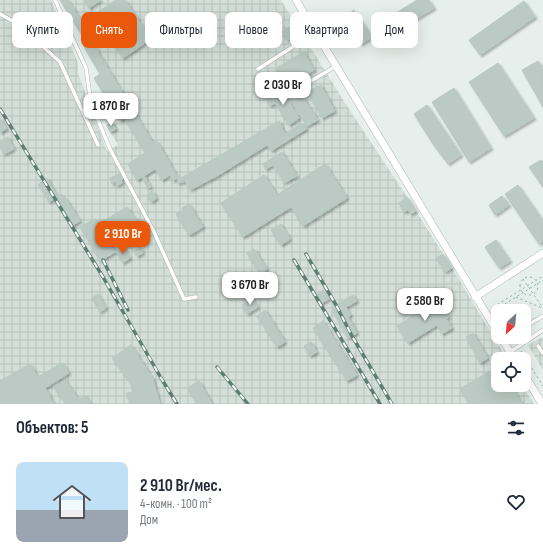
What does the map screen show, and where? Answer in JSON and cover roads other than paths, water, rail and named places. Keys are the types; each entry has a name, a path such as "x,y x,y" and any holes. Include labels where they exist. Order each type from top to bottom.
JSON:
{"street":[{"path":"296,0 304,12"},
{"path":"325,48 475,297 491,321"},
{"path":"475,297 543,253"},
{"path":"506,344 510,352"},
{"path":"531,386 542,404"}],"lane":[{"path":"55,0 86,68 91,103 110,149 154,232 184,299 196,297"},
{"path":"0,14 18,24 60,62 98,145"},
{"path":"258,70 292,48"},
{"path":"290,93 336,66"},
{"path":"531,323 543,316"},
{"path":"510,352 543,330"},
{"path":"538,346 543,353"}],"railway":[{"path":"0,109 103,277 177,404"},
{"path":"306,254 392,404"},
{"path":"103,260 128,310"},
{"path":"294,260 380,404"},
{"path":"217,367 248,404"}]}
